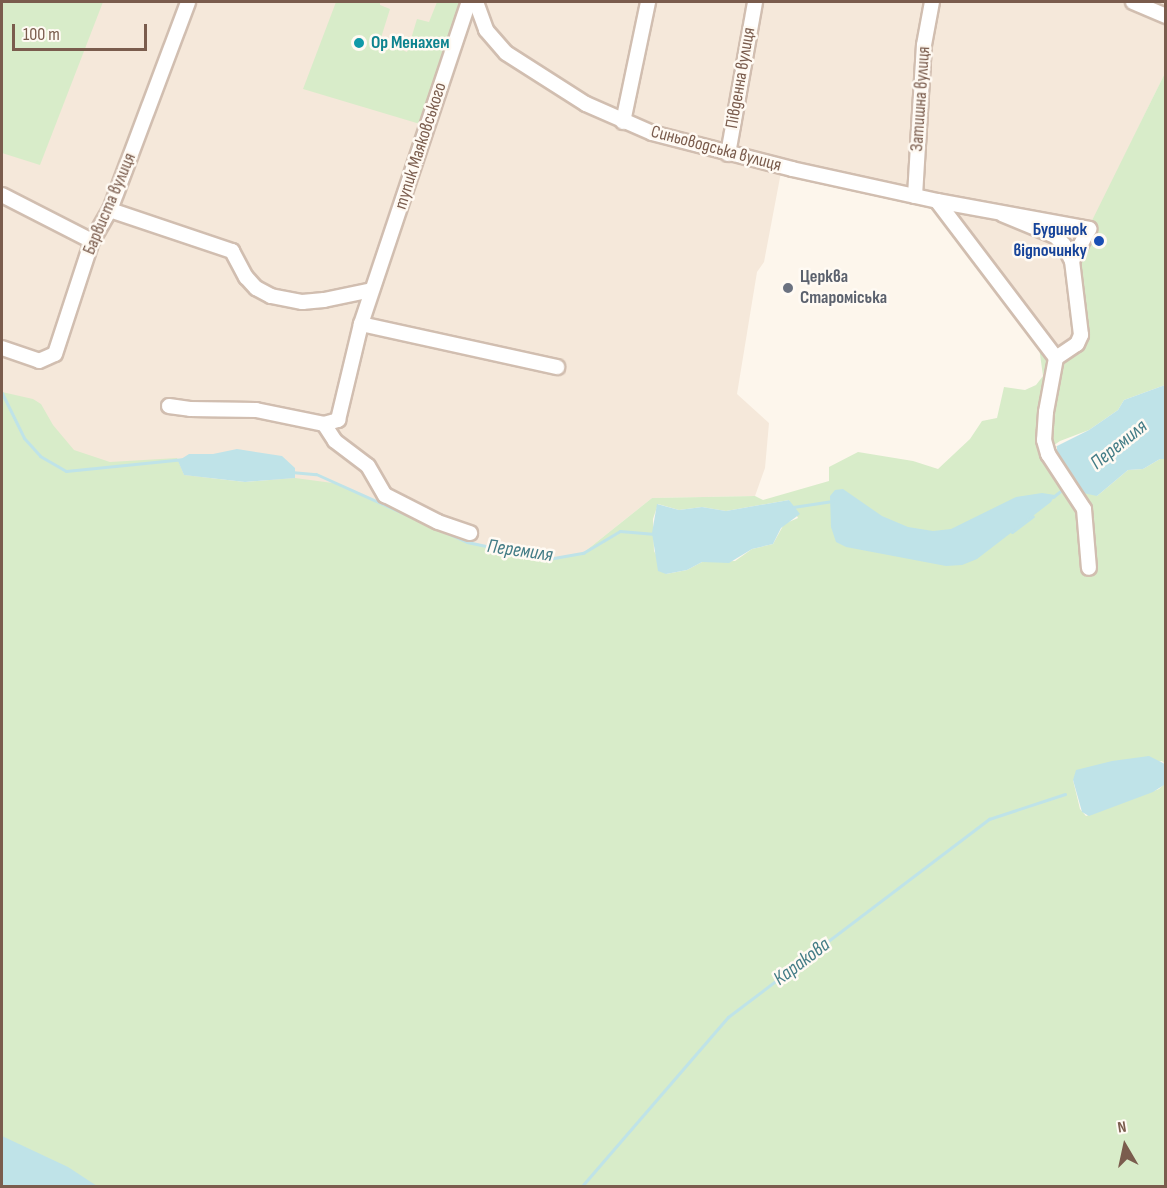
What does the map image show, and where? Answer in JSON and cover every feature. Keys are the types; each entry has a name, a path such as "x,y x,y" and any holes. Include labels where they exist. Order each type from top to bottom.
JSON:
{"street":[{"name":"Барвиста вулиця","path":"2,348 39,361 55,354 92,241 110,210 188,2"},
{"name":"тупик Маяковського","path":"324,424 338,420 361,324 469,2"},
{"name":"Синьоводська вулиця","path":"476,2 486,30 506,53 586,104 623,122 652,134 728,154 937,201 1089,229 1072,261"},
{"path":"623,122 648,2"},
{"name":"Південна вулиця","path":"728,154 755,2"},
{"name":"Затишна вулиця","path":"915,196 924,45 932,2"},
{"path":"1133,2 1166,16"},
{"path":"2,195 92,241"},
{"path":"937,201 1056,358 1044,440 1048,454 1084,508 1089,568"},
{"path":"110,210 232,251 246,277 256,288 271,296 302,302 372,290"},
{"name":"Синьоводська вулиця","path":"1002,214 1055,236 1064,245 1072,261"},
{"path":"1056,358 1077,344 1081,335 1072,261"},
{"path":"361,324 557,367"},
{"path":"170,406 190,409 256,411 324,424 335,441 368,466 385,495 438,522 470,533"}],"shaded area":[{"path":"2,2 1165,2 1165,73 1089,229 1081,331 1056,358 937,201 782,167 764,262 757,272 737,394 769,423 765,468 755,496 652,498 583,553 548,559 467,542 340,484 174,476 2,439"}],"green space":[{"path":"2,2 103,2 40,165 2,153"},
{"path":"336,2 380,2 380,5 390,9 380,41 407,52 417,19 429,22 437,2 463,2 420,124 303,89"},
{"path":"1165,73 1165,385 1124,400 1118,410 1089,430 1060,441 1047,450 1057,446 1055,451 1097,496 1128,470 1143,469 1160,459 1165,459 1165,764 1162,761 1073,780 1080,809 1086,816 1159,789 1165,783 1165,1186 58,1186 2,1150 2,392 33,399 41,404 53,425 74,450 110,462 177,458 184,475 245,482 295,478 340,484 467,542 548,559 583,553 652,498 755,496 763,500 829,481 829,467 858,452 913,461 938,469 970,439 982,421 997,418 1004,387 1025,390 1036,385 1043,376 1039,347 1044,343 1056,358 1077,344 1072,261","holes":["789,500 798,518 784,524 773,544 752,549 735,561 702,562 687,570 666,574 654,551 653,519 658,504 679,510 702,507 726,511"]}],"water":[{"path":"1165,385 1165,459 1160,459 1143,469 1128,470 1097,496 1083,493 1057,456 1057,446 1089,430 1118,410 1124,400"},
{"path":"237,449 282,456 295,468 295,478 245,482 184,475 178,461 189,454 213,454"},
{"path":"843,489 882,516 908,527 933,531 951,529 1016,497 1042,493 1055,495 1051,502 977,559 962,565 946,566 846,547 836,542 831,527 830,496 835,490"},
{"path":"789,500 800,514 781,528 773,544 752,549 729,563 702,562 687,570 666,574 658,571 652,533 657,504 679,510 702,507 726,511"},
{"path":"1149,756 1165,764 1164,785 1153,792 1089,816 1082,812 1073,780 1076,770 1112,761"},
{"path":"2,1136 68,1167 97,1186 2,1186"}],"waterway":[{"name":"Перемиля","path":"2,393 24,438 40,456 66,471 184,459"},
{"name":"Перемиля","path":"291,472 316,474 467,542 548,559 583,553 620,531 655,534"},
{"name":"Перемиля","path":"1053,497 1063,489"},
{"name":"Перемиля","path":"793,507 833,501"},
{"name":"Перемиля","path":"1012,532 1033,516"},
{"name":"Каракова","path":"582,1186 728,1017 989,819 1065,794"}],"place":[{"name":"Ор Менахем","path":"359,43"},
{"name":"Будинок відпочинку","path":"1099,241"},
{"name":"Церква Староміська","path":"788,288"}]}
